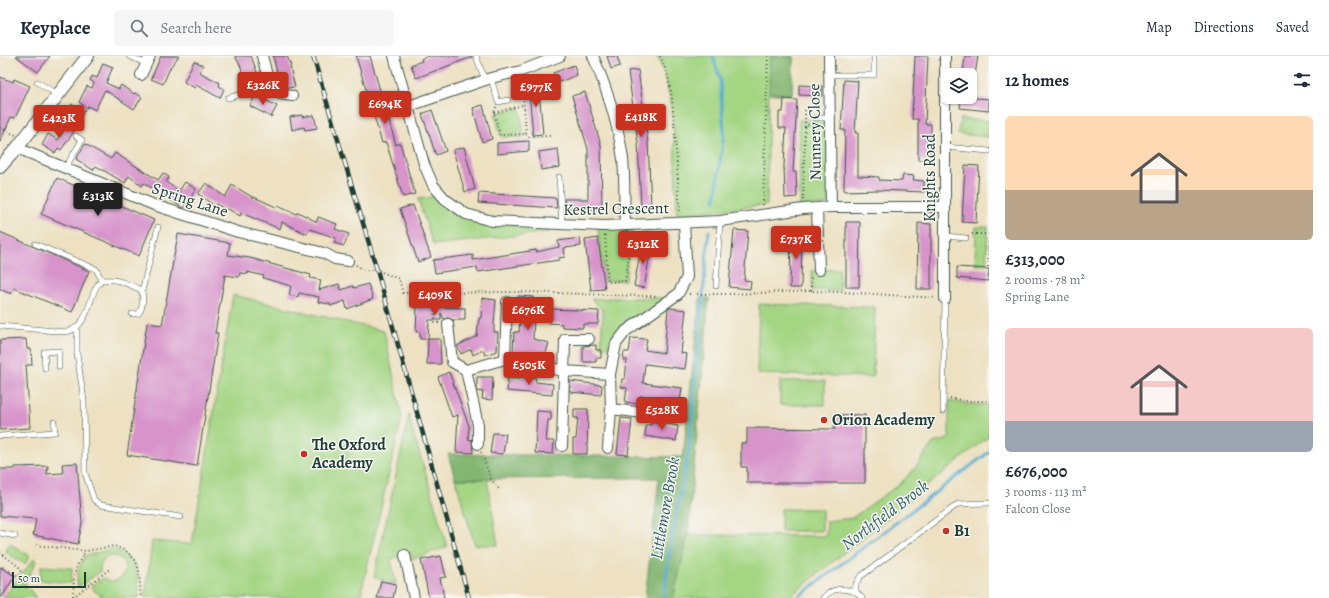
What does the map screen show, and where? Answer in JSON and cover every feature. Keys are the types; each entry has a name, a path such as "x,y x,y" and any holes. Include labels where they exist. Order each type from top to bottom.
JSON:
{"street":[{"path":"0,167 25,138 88,56"},
{"path":"262,56 270,86 280,94 292,96"},
{"name":"Kestrel Crescent","path":"394,56 424,164 433,185 445,199 466,214 492,221 605,226 720,221 763,214 817,208 945,207"},
{"path":"409,106 560,56"},
{"path":"593,56 602,77 616,120 623,161 629,224"},
{"name":"Nunnery Close","path":"829,56 831,208"},
{"name":"Knights Road","path":"945,56 945,299"},
{"path":"142,75 148,60"},
{"name":"Spring Lane","path":"17,148 154,206 238,232 324,253 334,263 348,261"},
{"path":"817,208 819,270"},
{"path":"608,448 611,409 610,374 616,344 626,331 678,294 686,277 682,223"},
{"path":"505,359 507,302"},
{"path":"448,324 452,362 466,370 505,359 564,372 610,374"},
{"path":"562,446 565,339 589,339"},
{"path":"466,370 478,425 478,444"},
{"path":"611,409 668,416"},
{"path":"405,554 414,598"},
{"path":"409,598 412,587"}],"lane":[{"path":"129,56 148,60"},
{"path":"476,56 498,102 508,100"},
{"path":"829,75 874,75 874,56"},
{"path":"37,82 58,95"},
{"path":"228,98 270,86"},
{"path":"815,118 831,118"},
{"path":"65,168 82,140 76,136"},
{"path":"945,147 989,151"},
{"path":"559,177 562,225"},
{"path":"716,286 720,221"},
{"path":"132,314 138,314 140,312 142,291 158,227"},
{"path":"945,236 966,238"},
{"path":"35,244 96,269 100,276 100,283"},
{"path":"0,326 67,332 77,328 84,319 93,295 100,283 104,280 115,280 132,285 142,291"},
{"path":"942,411 945,299"},
{"path":"77,328 77,354 84,401 85,473 94,500 101,505 181,517"},
{"path":"45,368 44,352 59,351 59,367"},
{"path":"0,436 54,432 54,422"},
{"path":"856,592 856,584 860,577 958,504 989,504"},
{"path":"0,533 15,536"},
{"path":"823,598 832,590 839,589 848,589 856,592 862,598"}],"path":[{"path":"660,56 668,76 672,98 682,223"},
{"path":"763,214 768,56"},
{"path":"521,70 526,134"},
{"path":"498,102 494,113 500,135 526,134 529,137 550,136"},
{"path":"494,113 524,104"},
{"path":"803,209 806,108"},
{"path":"805,127 815,118"},
{"path":"0,128 25,138"},
{"path":"605,226 608,282 625,281 629,224"},
{"path":"966,238 970,234 989,234"},
{"path":"988,267 989,238"},
{"path":"364,270 377,270 399,279 403,293 434,294 508,292 617,296 675,296"},
{"path":"811,292 811,271 819,270"},
{"path":"694,294 842,292 945,299"},
{"path":"434,294 436,323 448,324"},
{"path":"943,398 965,401 989,401"},
{"path":"478,444 490,479 499,490"},
{"path":"36,545 86,551 114,546 126,551 136,561 141,598"},
{"path":"73,597 75,573 78,561 86,551"},
{"path":"0,552 19,567 21,572 19,576 0,566"},
{"path":"70,598 111,568"},
{"path":"73,597 85,598"}],"green space":[{"path":"657,56 793,56 792,94 769,94 767,205 677,214 674,135 671,103 665,76"},
{"path":"770,56 793,56 792,94 769,93"},
{"path":"520,107 524,137 501,137 495,114"},
{"path":"960,119 989,121 989,137 958,134"},
{"path":"799,120 827,120 829,205 800,206"},
{"path":"439,196 466,215 547,223 549,232 433,245 418,199"},
{"path":"633,222 625,280 605,281 597,223"},
{"path":"976,227 988,227 986,265 975,265"},
{"path":"839,269 840,291 812,290 812,271"},
{"name":"The Oxford Academy","path":"233,295 384,331 402,417 360,598 145,598 152,541 192,544"},
{"path":"667,298 626,322 616,332 608,347 601,346 603,310 591,299"},
{"path":"700,298 709,298 688,535 673,598 645,598 659,478 455,479 448,454 683,457"},
{"path":"759,304 875,307 873,377 757,374"},
{"path":"780,381 825,381 825,405 780,405"},
{"path":"949,401 966,404 989,405 989,436 788,598 673,598 688,535 826,536 827,521 852,518 901,483 916,467 933,443 949,439"},
{"path":"409,415 412,430 447,547 412,559 411,553 391,559 396,584 374,577"},
{"path":"455,479 487,479 498,545 475,545"},
{"path":"781,509 822,509 822,531 781,531"},
{"path":"10,544 30,556 25,564 5,552"},
{"path":"112,549 128,557 132,562 137,574 139,598 106,598 92,589 92,585 104,578 113,581 117,580 124,573 124,563 121,559 112,556 103,560 100,572 78,587 78,575 85,556"},
{"path":"34,559 37,560 25,583 27,588 36,598 3,598"},
{"path":"41,566 72,568 71,583 40,580"}],"building":[{"path":"16,56 50,56 38,72"},
{"path":"161,56 179,56 171,66 163,84 151,79"},
{"path":"235,56 251,56 261,83 247,88 241,71 242,70"},
{"path":"273,56 287,56 291,66 295,87 285,88 284,84 280,84"},
{"path":"356,56 370,56 396,145 400,143 415,194 403,197 386,142 382,143"},
{"path":"429,56 472,57 416,78 411,65 422,61 421,59"},
{"path":"607,56 617,56 620,66 611,69"},
{"path":"915,56 928,56 925,124 931,124 931,160 918,160 918,119 912,119"},
{"path":"965,56 978,56 976,68 964,68"},
{"path":"194,61 203,65 199,72 220,83 219,86 224,89 220,98 196,85 195,88 184,82"},
{"path":"103,63 113,67 106,83 119,89 121,85 134,94 135,93 142,97 134,109 105,90 95,110 88,106 87,108 79,102 87,86 92,88 94,83 90,80 92,76 97,78"},
{"path":"574,65 577,75 557,83 553,73"},
{"path":"638,70 648,142 651,206 641,207 638,143 628,71"},
{"path":"0,77 13,82 14,79 30,86 15,118 11,117 0,142"},
{"path":"538,80 543,134 533,135 528,81"},
{"path":"844,80 858,81 855,133 858,133 858,176 879,177 879,180 902,181 903,175 914,176 913,180 924,181 924,192 879,190 844,191 845,130 841,130"},
{"path":"799,85 822,86 822,96 799,95"},
{"path":"585,92 601,145 602,209 565,208 564,199 588,199 588,149 572,96"},
{"path":"256,94 264,97 263,99 277,106 271,117 250,106"},
{"path":"977,98 989,99 989,111 960,108 960,104 977,104"},
{"path":"784,99 797,100 793,172 796,172 797,197 785,198 784,166 786,128 779,128 779,112 783,112"},
{"path":"72,104 77,108 78,106 85,110 75,125 63,117"},
{"path":"483,105 492,139 482,142 473,108"},
{"path":"432,110 446,151 436,155 422,114"},
{"path":"302,115 302,117 314,115 317,128 305,130 304,127 292,130 290,117"},
{"path":"70,122 77,127 61,150 58,148 55,153 42,145 48,134 58,140"},
{"path":"529,141 529,151 497,154 497,143"},
{"path":"85,144 111,159 115,153 158,180 163,173 169,177 166,182 179,191 185,182 196,189 183,208 144,183 142,186 129,176 125,183 96,166 93,170 76,159"},
{"path":"464,147 475,189 465,192 453,150"},
{"path":"558,149 560,167 541,170 539,152"},
{"path":"965,165 979,166 976,223 962,222"},
{"path":"57,178 154,220 139,256 41,214"},
{"path":"206,183 225,197 232,185 254,198 276,207 277,206 297,214 298,212 317,222 318,217 337,224 335,229 349,234 344,246 334,243 336,238 310,229 307,234 282,222 280,229 241,213 240,216 216,204 215,206 198,194"},
{"path":"479,193 555,198 557,208 478,203"},
{"path":"413,205 431,257 418,262 400,209"},
{"path":"846,222 860,222 859,287 846,287"},
{"path":"918,223 931,224 931,289 917,289"},
{"path":"734,230 748,231 744,280 751,281 750,289 729,287"},
{"path":"0,232 89,271 72,312 14,288 11,294 0,289"},
{"path":"791,232 802,232 801,288 790,288"},
{"path":"178,234 230,243 228,255 250,258 311,275 310,278 321,280 319,290 339,284 341,290 353,286 354,288 368,284 373,299 347,309 345,301 330,306 330,304 318,302 319,297 299,293 298,297 289,295 291,286 263,278 264,276 248,272 248,274 240,273 239,277 225,275 215,333 218,333 197,466 127,455 147,323 162,325"},
{"path":"580,238 581,246 564,248 565,257 559,258 559,260 478,272 477,267 435,273 433,260 473,255 473,260 536,250 536,252 559,247 558,241"},
{"path":"598,238 605,289 591,290 585,240"},
{"path":"642,242 652,243 644,288 634,286"},
{"path":"957,267 989,269 988,281 957,278"},
{"path":"518,296 533,297 531,318 534,318 533,339 549,343 545,356 513,352 514,332 519,332 521,305 517,305"},
{"path":"421,298 430,299 430,307 465,308 465,320 444,319 441,313 441,320 429,320 428,339 420,339 420,332 416,332 417,307 421,307"},
{"path":"482,298 496,300 494,332 498,332 497,351 485,355 483,350 473,355 471,349 461,354 457,346 477,336 479,318 481,318"},
{"path":"550,309 599,311 598,324 583,324 583,328 562,327 562,324 549,323"},
{"path":"668,309 686,310 681,353 687,354 685,369 645,364 643,383 682,388 680,401 640,396 639,404 625,402 627,388 621,387 622,379 625,379 627,360 623,360 624,352 629,352 631,338 647,339 645,350 664,353"},
{"path":"26,339 27,349 31,349 32,365 26,365 30,428 0,430 0,340"},
{"path":"428,339 440,339 441,364 427,364"},
{"path":"596,345 596,350 601,350 601,358 596,358 596,362 583,362 583,346"},
{"path":"449,372 469,426 468,439 472,440 473,453 456,452 458,415 452,417 438,377"},
{"path":"477,377 493,377 492,400 482,399 483,392 477,391"},
{"path":"520,377 536,378 535,382 553,384 552,395 507,391 508,378 520,379"},
{"path":"570,381 602,385 601,395 570,392"},
{"path":"574,409 588,409 587,454 573,454 573,439 576,439 578,418 574,418"},
{"path":"537,411 551,412 551,420 548,420 546,441 554,441 553,454 535,453"},
{"path":"835,415 865,415 865,483 747,483 747,467 741,467 741,443 747,443 747,428 835,429"},
{"path":"621,418 632,419 628,455 617,454"},
{"path":"651,421 678,426 676,441 645,436 646,425 651,425"},
{"path":"493,433 506,434 503,454 490,453"},
{"path":"77,463 82,523 78,544 33,535 36,519 0,516 0,469 48,466 47,474 63,473 62,464"},
{"path":"441,556 446,577 440,578 444,598 429,598 421,560"},
{"path":"0,567 15,576 1,598 0,598"},
{"path":"381,581 396,584 393,598 377,598"}],"waterway":[{"name":"Littlemore Brook","path":"713,56 720,79 724,132 715,200"},
{"name":"Littlemore Brook","path":"664,598 668,561 689,447 709,231"},
{"name":"Northfield Brook","path":"797,598 989,452"}],"railway":[{"path":"313,56 377,270 469,598"}],"place":[{"name":"Orion Academy","path":"824,420"},
{"name":"The Oxford Academy","path":"304,454"},
{"name":"B1","path":"946,531"}]}
